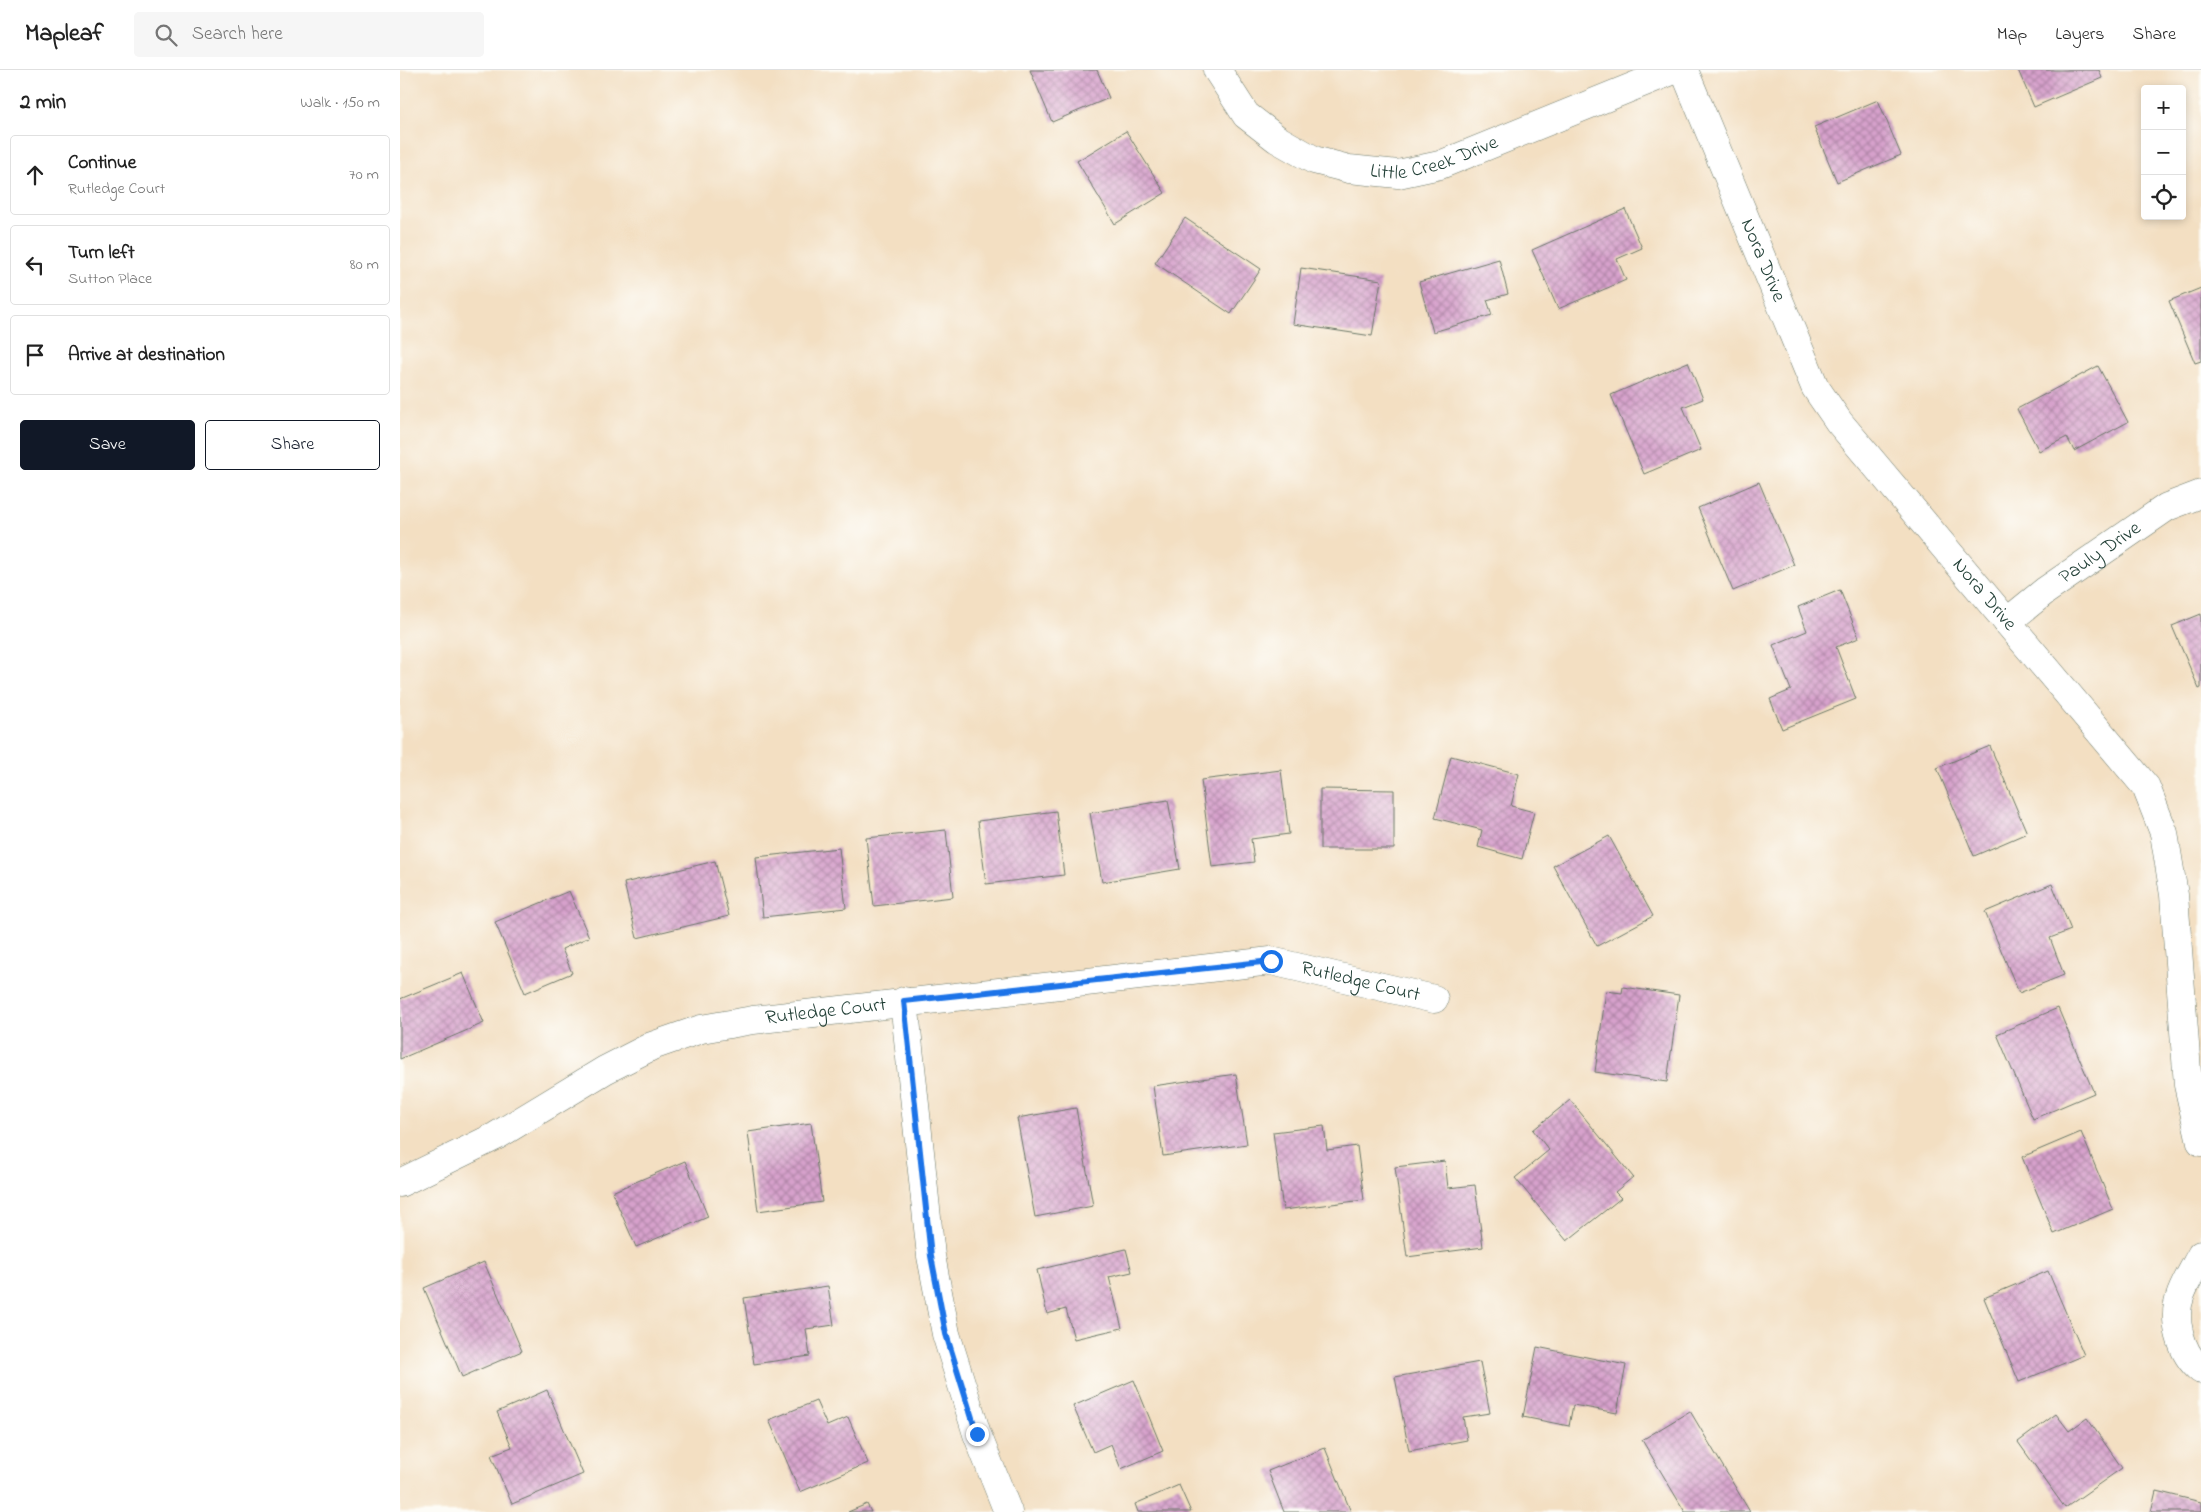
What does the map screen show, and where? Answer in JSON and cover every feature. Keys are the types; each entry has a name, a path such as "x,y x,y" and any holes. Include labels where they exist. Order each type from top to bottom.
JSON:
{"street":[{"name":"Little Creek Drive","path":"1217,70 1246,115 1277,139 1314,160 1349,169 1398,174 1440,164 1674,70"},
{"name":"Nora Drive","path":"1684,70 1816,386 1839,422 2146,787 2164,833 2174,895 2188,1085 2201,1142"},
{"name":"Pauly Drive","path":"2007,622 2045,591 2168,507 2201,494"},
{"name":"Rutledge Court","path":"400,1183 496,1136 605,1070 652,1046 701,1029 753,1020 904,1001 1271,961 1434,999"},
{"path":"904,1001 931,1256 946,1334 977,1434 1008,1512"},
{"path":"2201,1255 2180,1295 2176,1318 2183,1345 2194,1365 2201,1370"}],"building":[{"path":"1030,70 1097,70 1109,98 1052,122"},
{"path":"2018,70 2099,70 2102,78 2034,107"},
{"path":"1878,100 1901,155 1837,182 1814,127"},
{"path":"1126,131 1165,193 1115,224 1077,161"},
{"path":"1625,209 1642,248 1617,259 1626,280 1558,309 1532,250"},
{"path":"1185,218 1261,269 1231,314 1155,263"},
{"path":"1499,259 1508,294 1487,300 1492,315 1433,332 1419,282"},
{"path":"1301,268 1381,280 1372,336 1293,324"},
{"path":"2201,288 2201,361 2195,363 2169,301"},
{"path":"1688,362 1703,399 1683,407 1701,450 1644,474 1611,395"},
{"path":"2098,366 2128,422 2074,451 2067,437 2039,451 2017,409"},
{"path":"1759,482 1794,565 1733,591 1698,508"},
{"path":"1840,590 1859,638 1836,647 1856,699 1782,729 1770,699 1791,690 1773,645 1807,631 1798,607"},
{"path":"2201,614 2201,688 2199,689 2172,626"},
{"path":"1990,746 2027,833 1974,856 1937,768"},
{"path":"1451,756 1519,774 1511,806 1534,812 1522,859 1478,847 1482,830 1435,818"},
{"path":"1281,770 1289,834 1251,839 1254,862 1212,867 1201,780"},
{"path":"1320,789 1394,790 1394,849 1320,849"},
{"path":"1168,800 1180,869 1102,882 1090,813"},
{"path":"1056,811 1064,875 986,884 978,821"},
{"path":"946,830 953,897 874,906 866,838"},
{"path":"1609,836 1653,916 1597,946 1553,866"},
{"path":"839,848 846,908 763,917 756,857"},
{"path":"715,861 729,916 637,938 624,883"},
{"path":"2052,884 2071,930 2050,938 2064,975 2019,993 1985,912"},
{"path":"569,891 589,937 562,949 572,973 525,993 495,922"},
{"path":"463,973 484,1023 400,1059 400,999"},
{"path":"1623,987 1679,995 1667,1082 1595,1072 1606,991 1622,993"},
{"path":"2058,1008 2094,1093 2033,1119 1997,1034"},
{"path":"1236,1074 1247,1144 1163,1156 1153,1086"},
{"path":"1570,1100 1633,1177 1615,1192 1621,1198 1567,1241 1515,1178 1549,1150 1533,1130"},
{"path":"1076,1108 1093,1206 1035,1217 1017,1118"},
{"path":"811,1123 822,1202 758,1211 748,1132"},
{"path":"1324,1126 1327,1150 1357,1146 1364,1200 1283,1210 1273,1132"},
{"path":"2081,1132 2113,1209 2054,1234 2022,1157"},
{"path":"685,1161 708,1217 636,1247 612,1192"},
{"path":"1445,1161 1448,1188 1475,1185 1483,1247 1407,1257 1395,1167"},
{"path":"1126,1249 1132,1272 1109,1277 1122,1328 1074,1339 1066,1309 1047,1314 1037,1270"},
{"path":"484,1262 522,1351 462,1377 424,1288"},
{"path":"2048,1271 2084,1355 2019,1382 1984,1298"},
{"path":"828,1286 834,1325 806,1329 810,1356 754,1364 744,1298"},
{"path":"1537,1347 1626,1365 1617,1413 1573,1405 1569,1426 1523,1417"},
{"path":"1480,1362 1490,1413 1463,1417 1467,1440 1409,1451 1395,1377"},
{"path":"1134,1380 1163,1451 1121,1469 1111,1444 1093,1452 1073,1406"},
{"path":"547,1390 583,1474 512,1504 491,1455 512,1447 497,1412"},
{"path":"816,1401 827,1426 848,1417 868,1463 800,1492 769,1420"},
{"path":"1690,1411 1750,1512 1685,1512 1642,1440"},
{"path":"2056,1414 2069,1431 2087,1418 2122,1468 2065,1508 2018,1442"},
{"path":"1325,1448 1351,1512 1284,1512 1268,1471"},
{"path":"1179,1485 1191,1512 1138,1512 1135,1504"},
{"path":"2156,1491 2201,1502 2201,1512 2151,1512"},
{"path":"867,1504 871,1512 848,1512"}],"route":[{"path":"977,1434 946,1334 931,1256 904,1001 1271,961"}]}
